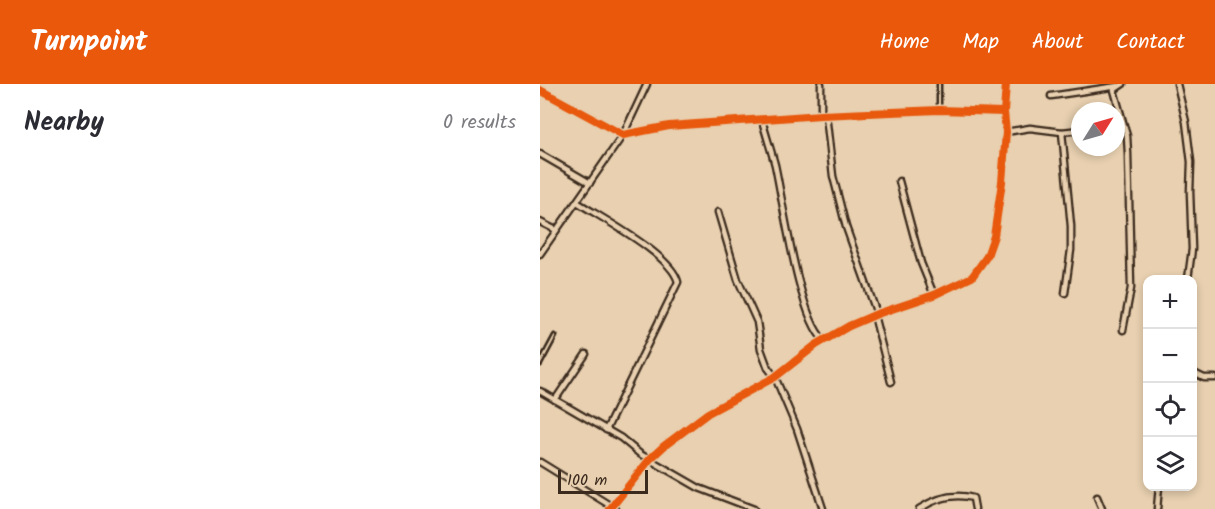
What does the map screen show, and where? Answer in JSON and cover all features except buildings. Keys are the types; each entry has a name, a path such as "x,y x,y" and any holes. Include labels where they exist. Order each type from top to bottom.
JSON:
{"street":[{"path":"540,254 623,135 646,84"},
{"path":"821,84 833,176 846,227 876,315 891,382"},
{"path":"540,462 612,508 650,459 701,417 775,377 824,340 876,315 934,295 972,277 987,256 994,236 1006,132 1004,112 1006,84"},
{"path":"1177,84 1191,156 1192,249 1189,275"},
{"path":"1051,96 1122,85"},
{"path":"1117,102 1114,90 1122,85"},
{"path":"540,90 623,135 669,126 824,115 939,110 1004,112"},
{"path":"762,120 775,165 783,215 808,312 819,336 824,340"},
{"path":"1006,132 1030,128 1071,131"},
{"path":"1122,330 1131,288 1128,154 1125,130"},
{"path":"1062,132 1071,226 1071,250 1065,293"},
{"path":"540,154 590,183"},
{"path":"899,181 921,263 934,295"},
{"path":"577,202 652,251 669,265 676,274 678,282 606,430"},
{"path":"718,212 738,279 757,322 761,349 797,429 823,509"},
{"path":"540,222 556,231"},
{"path":"555,400 586,354"},
{"path":"1197,374 1204,378 1215,378"},
{"path":"540,391 699,488 754,509"},
{"path":"1157,509 1159,491"},
{"path":"919,509 933,500 961,495 973,498 975,509"},
{"path":"1097,497 1102,509"}],"lane":[{"path":"939,84 939,110"},
{"path":"540,364 555,336"}],"cycle path":[{"path":"610,509 650,459 708,413 775,377 816,345 849,326 934,295 972,277 987,256 994,236 1006,132 1004,112 1006,84"},
{"path":"540,90 623,135 669,126 821,115 939,110 1004,112"}]}
